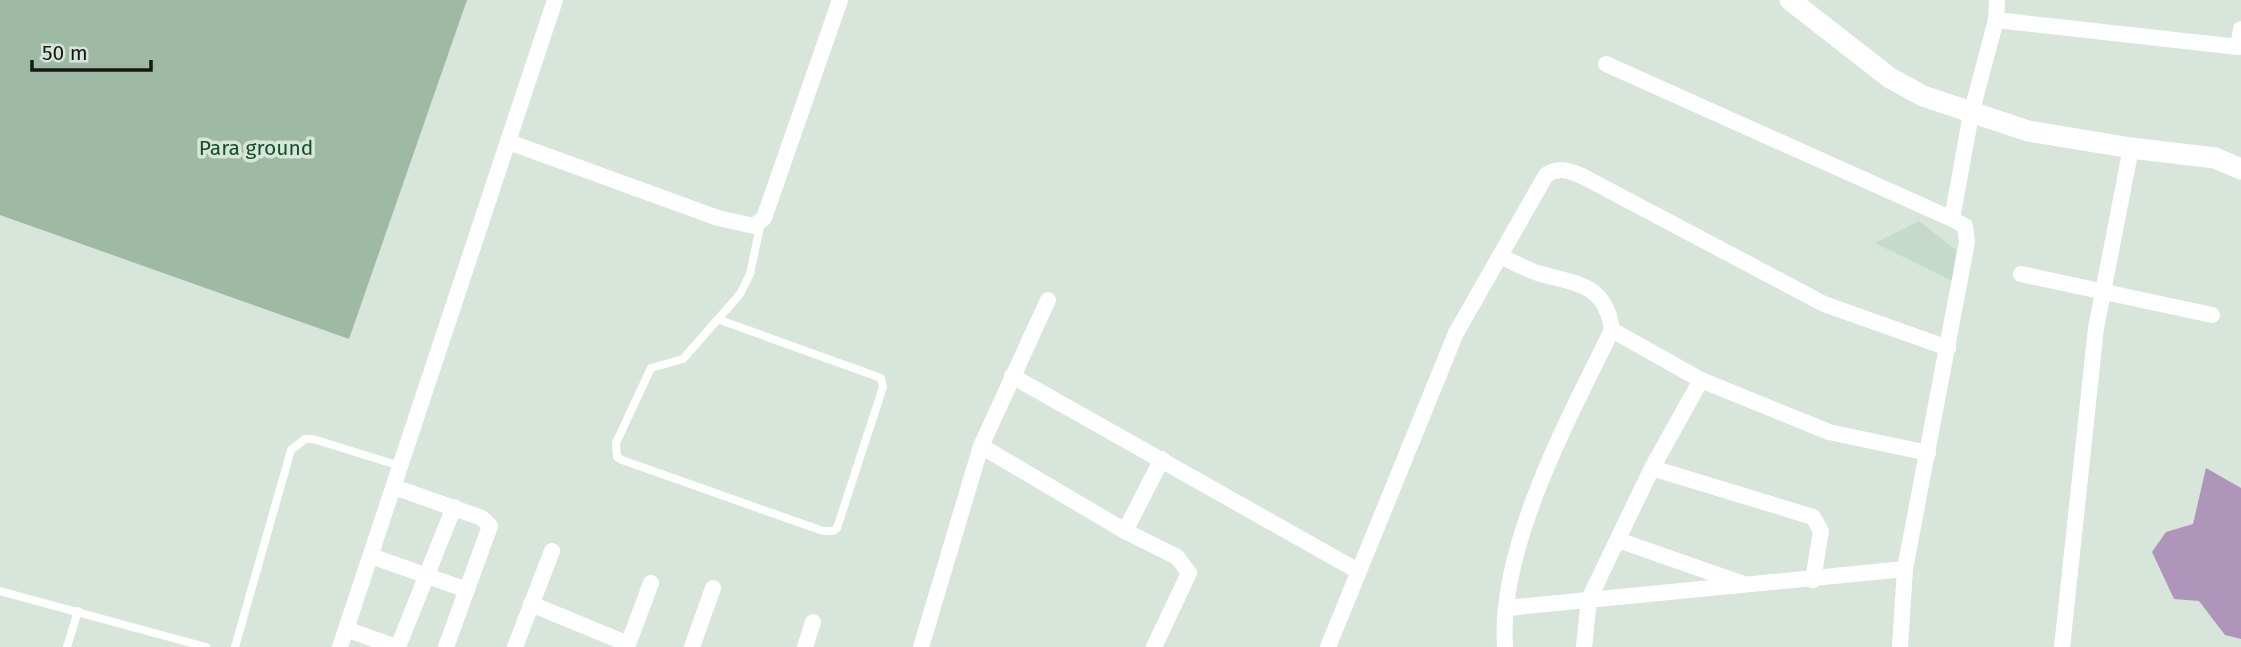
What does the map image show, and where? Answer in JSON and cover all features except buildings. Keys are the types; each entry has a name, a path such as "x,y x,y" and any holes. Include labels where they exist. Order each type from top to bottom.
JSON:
{"street":[{"path":"340,647 555,0"},
{"path":"509,142 718,218 746,226 761,222 840,0"},
{"path":"1790,0 1890,78 1923,96 1971,114 2028,131 2131,148 2215,158 2241,169"},
{"path":"1952,219 1971,114 1996,20 1997,0"},
{"path":"1996,20 2240,47 2241,29"},
{"path":"1606,64 1965,226 1967,242 1905,569 1900,647"},
{"path":"2062,647 2096,328 2131,148"},
{"path":"1328,647 1456,333 1546,175 1554,169 1567,170 1824,304 1948,348"},
{"path":"1500,256 1538,274 1576,281 1587,287 1609,311 1612,330 1543,479 1514,556 1505,647"},
{"path":"2021,274 2212,315"},
{"path":"921,647 981,446 1048,300"},
{"path":"1612,330 1701,380 1829,432 1928,453"},
{"path":"1012,376 1358,571"},
{"path":"1584,647 1589,599 1652,468 1701,380"},
{"path":"981,446 1125,531 1177,557 1187,566 1189,573 1154,647"},
{"path":"1125,531 1162,459"},
{"path":"1652,468 1813,517 1821,531 1813,580"},
{"path":"394,486 482,518 490,526 446,647"},
{"path":"346,629 397,647 454,507"},
{"path":"1618,540 1746,585"},
{"path":"515,647 552,551"},
{"path":"371,556 467,590"},
{"path":"1507,608 1905,569"},
{"path":"531,604 627,646 651,583"},
{"path":"692,647 713,588"},
{"path":"805,647 813,622"}],"lane":[{"path":"720,320 881,378 883,387 837,528 833,531 823,531 617,457 616,443 651,368 683,359 720,320 750,274 761,222"},
{"path":"235,647 290,450 304,439 313,439 400,466"},
{"path":"0,591 206,647"},
{"path":"67,647 78,611"}],"shaded area":[{"path":"1919,221 1956,250 1952,281 1875,243"},
{"path":"2206,468 2241,488 2241,639 2225,635 2199,601 2174,599 2152,552 2166,532 2193,524"}],"green space":[{"name":"Para ground","path":"0,0 467,0 349,339 0,215"}]}
